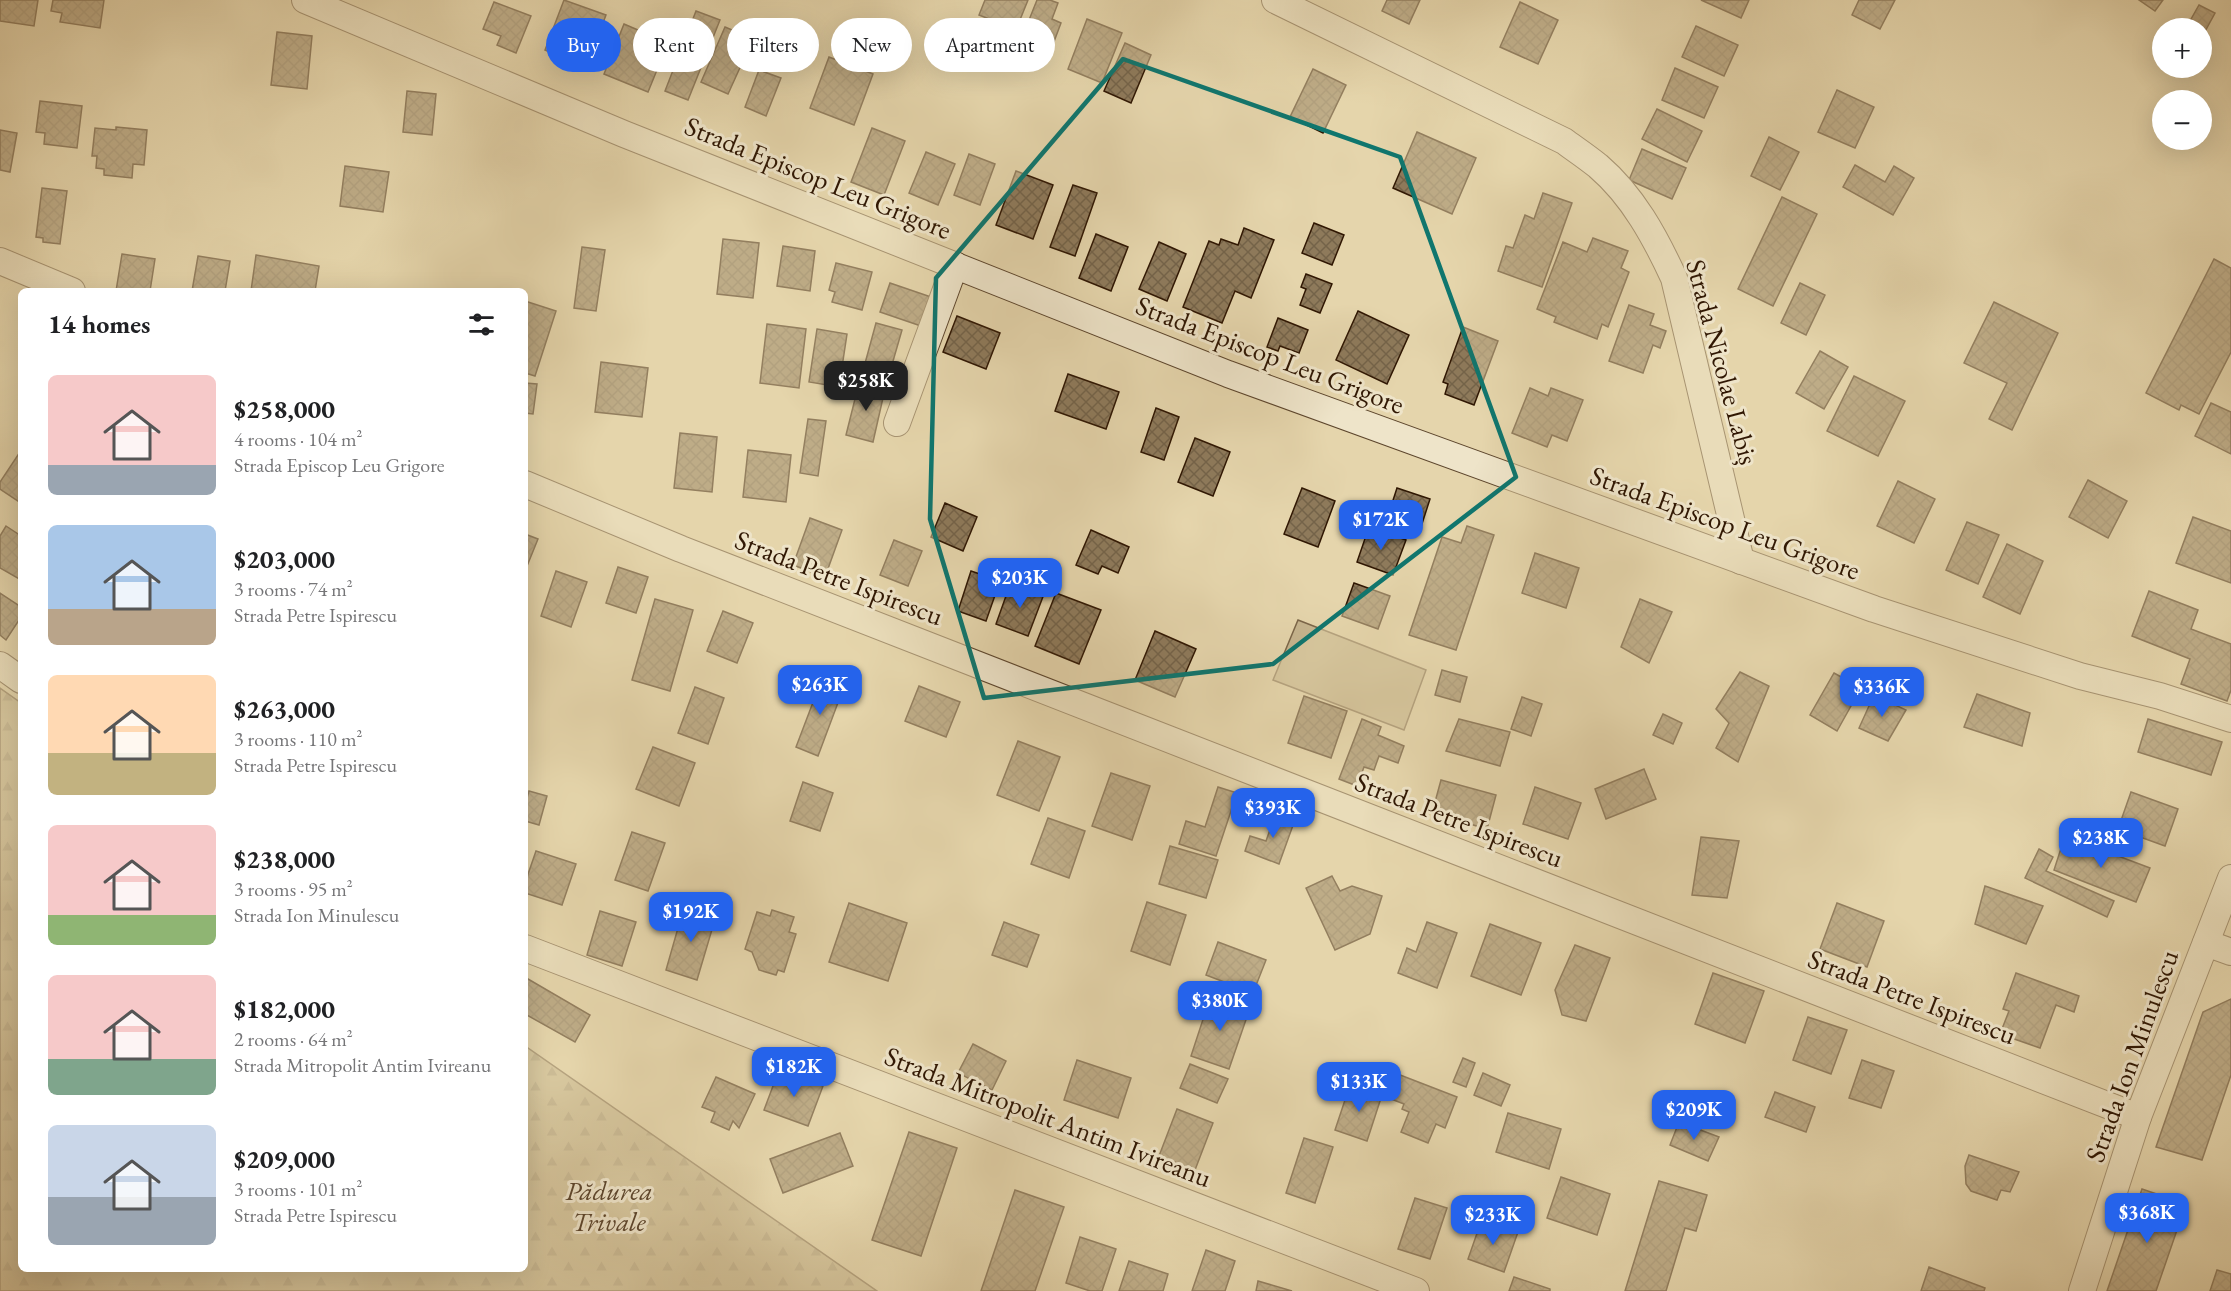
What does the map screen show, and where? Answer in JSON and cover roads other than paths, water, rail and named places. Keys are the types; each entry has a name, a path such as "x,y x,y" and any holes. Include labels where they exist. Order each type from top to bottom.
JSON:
{"street":[{"name":"Strada Episcop Leu Grigore","path":"304,0 624,134 1228,374 1874,609 2080,676 2160,696 2231,719"},
{"name":"Strada Nicolae Labiș","path":"1275,0 1564,141 1598,166 1622,190 1654,236 1674,278 1741,561"},
{"path":"0,261 65,288"},
{"path":"897,423 955,265"},
{"name":"Strada Petre Ispirescu","path":"528,485 681,549 2138,1117"},
{"path":"0,665 18,678"},
{"name":"Strada Ion Minulescu","path":"2082,1291 2138,1117 2231,878"},
{"path":"2206,943 2231,952"},
{"name":"Strada Mitropolit Antim Ivireanu","path":"528,949 1416,1291"}],"park label":[{"name":"Pădurea Trivale","path":"609,1206"}]}
